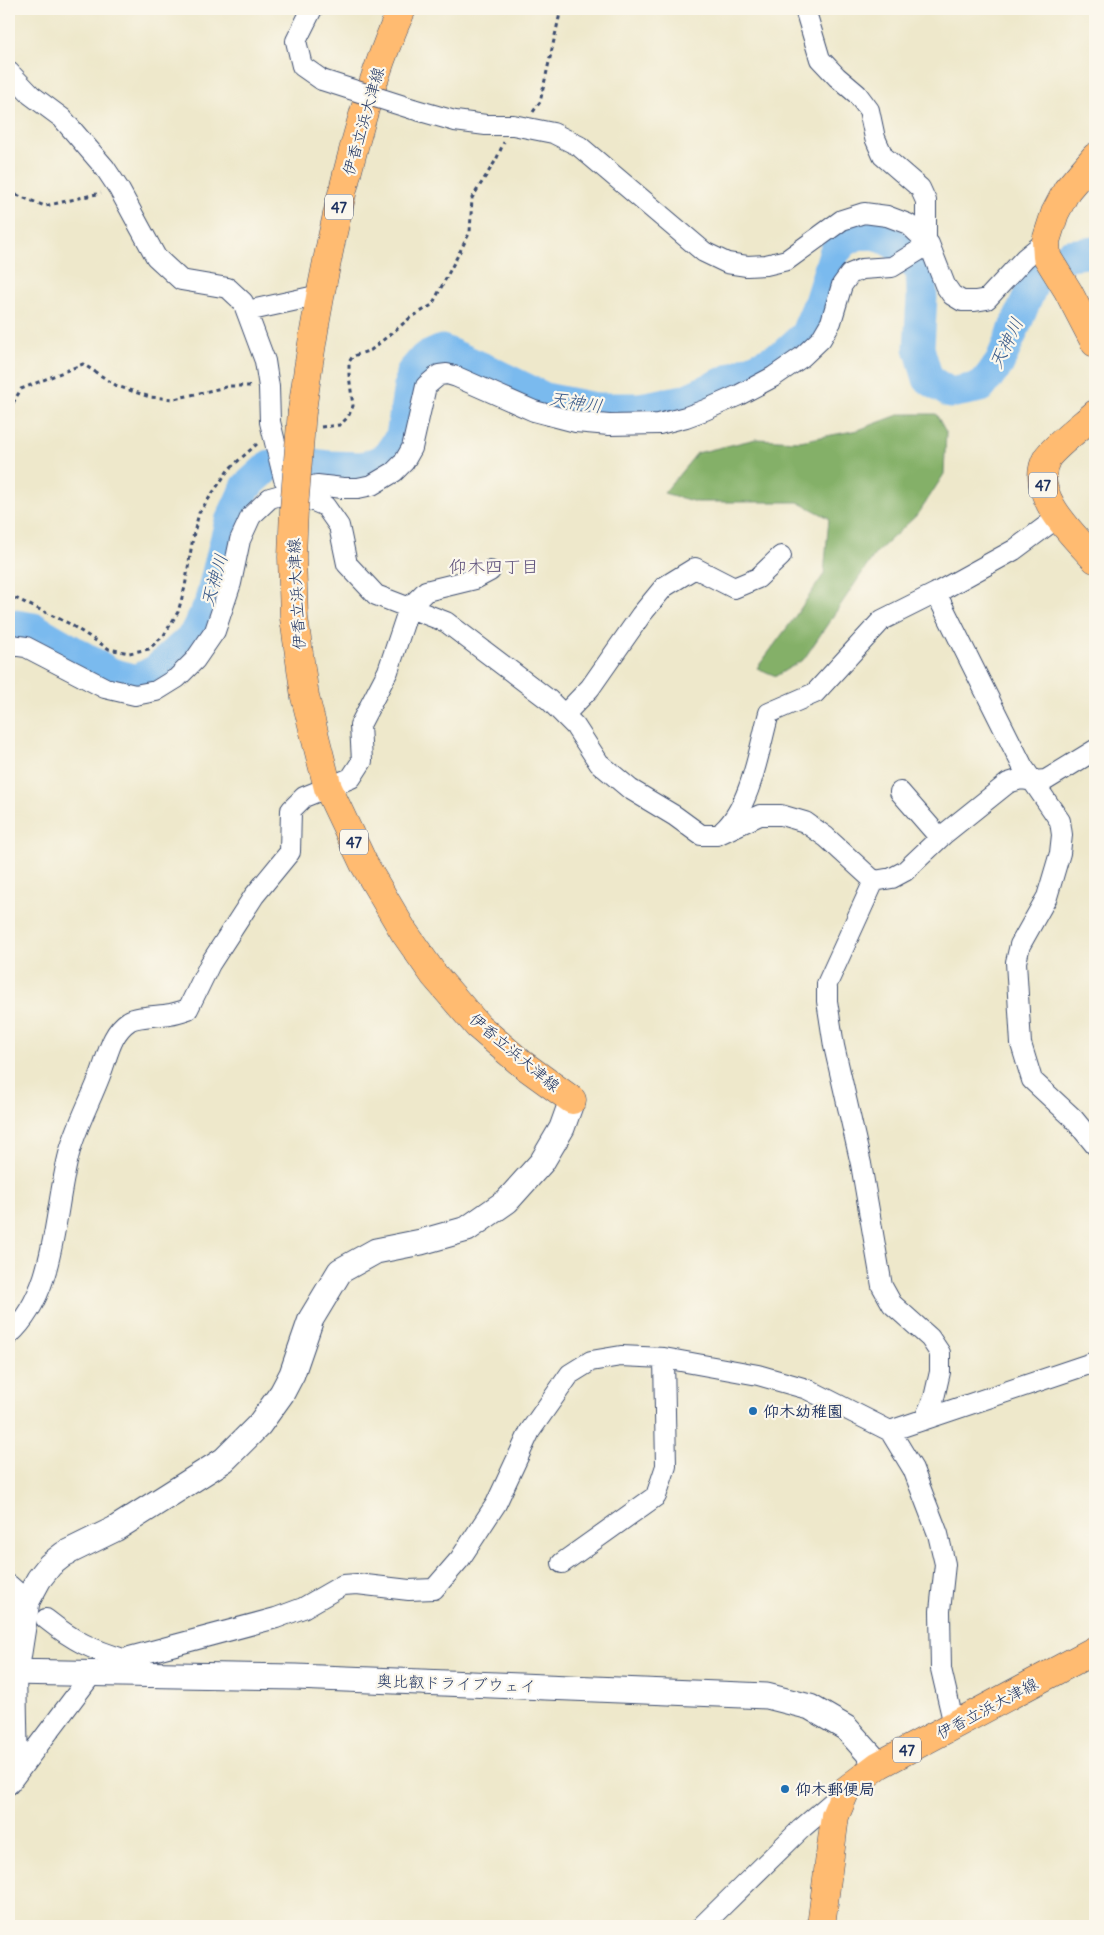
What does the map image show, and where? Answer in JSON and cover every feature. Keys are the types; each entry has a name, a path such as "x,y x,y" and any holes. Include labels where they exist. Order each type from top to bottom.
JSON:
{"main road":[{"name":"伊香立浜大津線","path":"402,9 382,52 357,137 326,258 320,295 311,419 290,493 294,618 305,697 328,788 364,864 404,932 434,975 478,1026 572,1100"},
{"path":"1095,157 1067,190 1055,213 1046,249 1095,343"},
{"name":"47","path":"1095,414 1048,457 1043,467 1043,489 1057,518 1095,559"},
{"name":"伊香立浜大津線","path":"821,1926 835,1816 846,1790 878,1765 1095,1650"}],"street":[{"path":"312,9 296,41 302,66 322,80 455,121 517,126 553,133 579,146 704,252 727,263 746,266 766,265 787,260 842,220 864,213 887,216 908,224 922,246"},
{"path":"805,9 820,59 857,94 868,110 875,138 883,156 920,188 926,201 922,246"},
{"path":"9,72 31,94 62,118 105,168 119,189 156,257 181,280 228,288 243,302 248,311 265,361 269,386 270,422 278,457 290,493"},
{"path":"9,646 26,647 105,688 135,695 156,691 177,678 196,660 215,631 231,583 240,540 251,516 270,498 318,485 358,488 372,485 394,472 404,462 412,448 426,386 439,375 447,374 457,377 547,415 593,424 659,424 705,410 773,377 808,351 821,339 831,322 842,285 850,274 862,269 892,267 922,246 929,244 944,285 952,295 962,300 975,301 986,298 1025,258 1046,249"},
{"path":"248,311 320,295"},
{"path":"290,493 325,506 339,526 347,564 376,595 446,622 549,700 575,726 599,763 630,789 675,816 701,835 717,835 760,815 781,815 805,822 826,837 874,882"},
{"path":"717,835 733,822 744,801 769,713 815,693 882,620 1014,550 1057,518"},
{"path":"564,715 590,688 641,615 664,587 694,568 734,588 758,578 781,556"},
{"path":"9,1335 33,1305 42,1286 50,1258 69,1153 102,1071 108,1049 117,1033 130,1020 170,1014 188,1009 210,964 254,896 290,852 291,810 304,797 351,778 362,761 360,725 388,672 409,608 426,591 475,579 490,571"},
{"path":"936,593 1023,767 1060,821 1062,835 1060,852 1047,897 1020,945 1016,962 1020,1044 1032,1080 1072,1118 1095,1145"},
{"path":"874,882 892,878 905,871 940,838 1008,783 1021,779 1033,781 1046,780 1095,750"},
{"path":"900,792 940,838"},
{"path":"874,882 827,984 827,1001 834,1046 861,1164 882,1286 892,1304 930,1338 940,1353 940,1372 934,1398 924,1420"},
{"path":"14,1778 12,1672 18,1593 39,1579 50,1565 64,1554 116,1528 224,1460 259,1425 285,1387 292,1374 311,1319 340,1271 376,1251 421,1242 467,1228 507,1201 542,1162 562,1128 572,1100"},
{"path":"46,1619 71,1638 124,1667 130,1657 142,1653 276,1618 303,1608 343,1585 357,1584 409,1590 434,1589 460,1559 496,1504 530,1432 570,1374 592,1361 621,1356 664,1358 758,1375 807,1389 890,1431 913,1469 938,1534 945,1564 940,1611 942,1669 954,1726"},
{"path":"562,1563 656,1496 666,1466 664,1358"},
{"path":"890,1431 1095,1362"},
{"name":"奥比叡ドライブウェイ","path":"12,1672 92,1674 124,1667 296,1677 767,1696 810,1707 846,1728 878,1765"},
{"path":"14,1778 92,1674"},
{"path":"709,1922 801,1829 846,1790"}],"path":[{"path":"311,419 340,425 348,417 353,406 349,362 353,356 371,350 410,318 432,305 470,232 472,198 517,126 540,102 560,9"},
{"path":"9,192 45,206 119,189"},
{"path":"9,410 21,388 83,364 117,386 150,397 174,399 230,386 269,386"},
{"path":"16,598 68,623 109,649 129,653 149,649 164,635 178,612 186,588 193,537 199,512 229,469 272,432"}],"green space":[{"path":"901,414 936,414 946,432 944,474 919,513 875,554 804,659 776,676 757,668 824,574 829,518 798,502 696,502 664,493 697,453 756,439 800,441 858,430"}],"waterway":[{"name":"天神川","path":"9,624 34,628 111,673 137,680 157,669 193,636 209,605 230,521 246,487 270,465 291,461 330,466 364,467 386,458 401,436 411,373 424,358 442,350 545,398 595,408 639,408 684,400 783,355 805,335 819,302 834,253 844,242 860,233 878,235 895,244 921,271 922,297 919,348 928,379 950,393 981,387 999,364 1035,280 1043,272 1069,255 1095,252"}],"place":[{"name":"仰木幼稚園","path":"753,1411"},
{"name":"仰木郵便局","path":"785,1789"}],"district":[{"name":"仰木四丁目","path":"494,566"}]}
